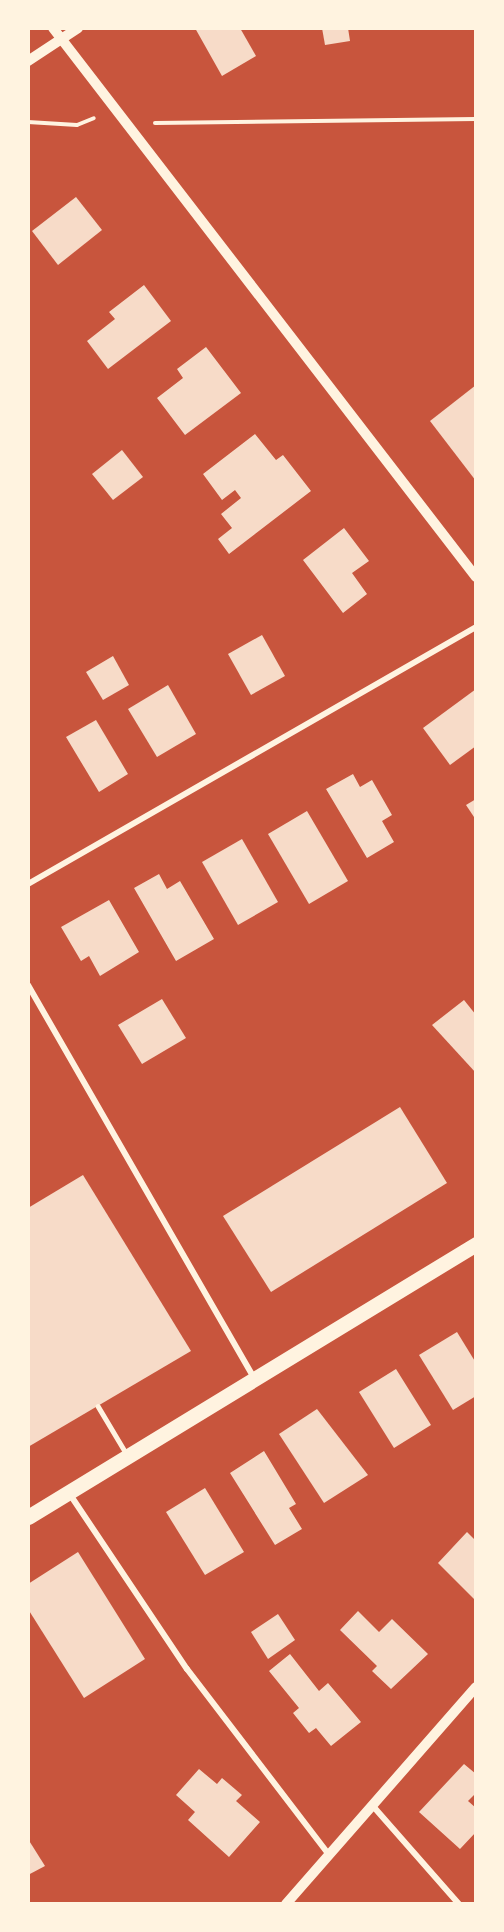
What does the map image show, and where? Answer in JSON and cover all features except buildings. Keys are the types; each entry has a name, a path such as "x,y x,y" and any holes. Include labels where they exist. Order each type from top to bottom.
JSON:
{"main road":[{"path":"28,1518 253,1377 476,1244"}],"street":[{"path":"53,28 476,577"},
{"path":"28,61 78,28"},
{"path":"28,884 476,627"},
{"path":"28,985 253,1377"},
{"path":"69,1493 187,1669 327,1852"},
{"path":"286,1904 370,1802 476,1687"},
{"path":"370,1802 459,1904"}],"lane":[{"path":"98,1406 127,1456"}],"path":[{"path":"162,124 476,119"}]}
